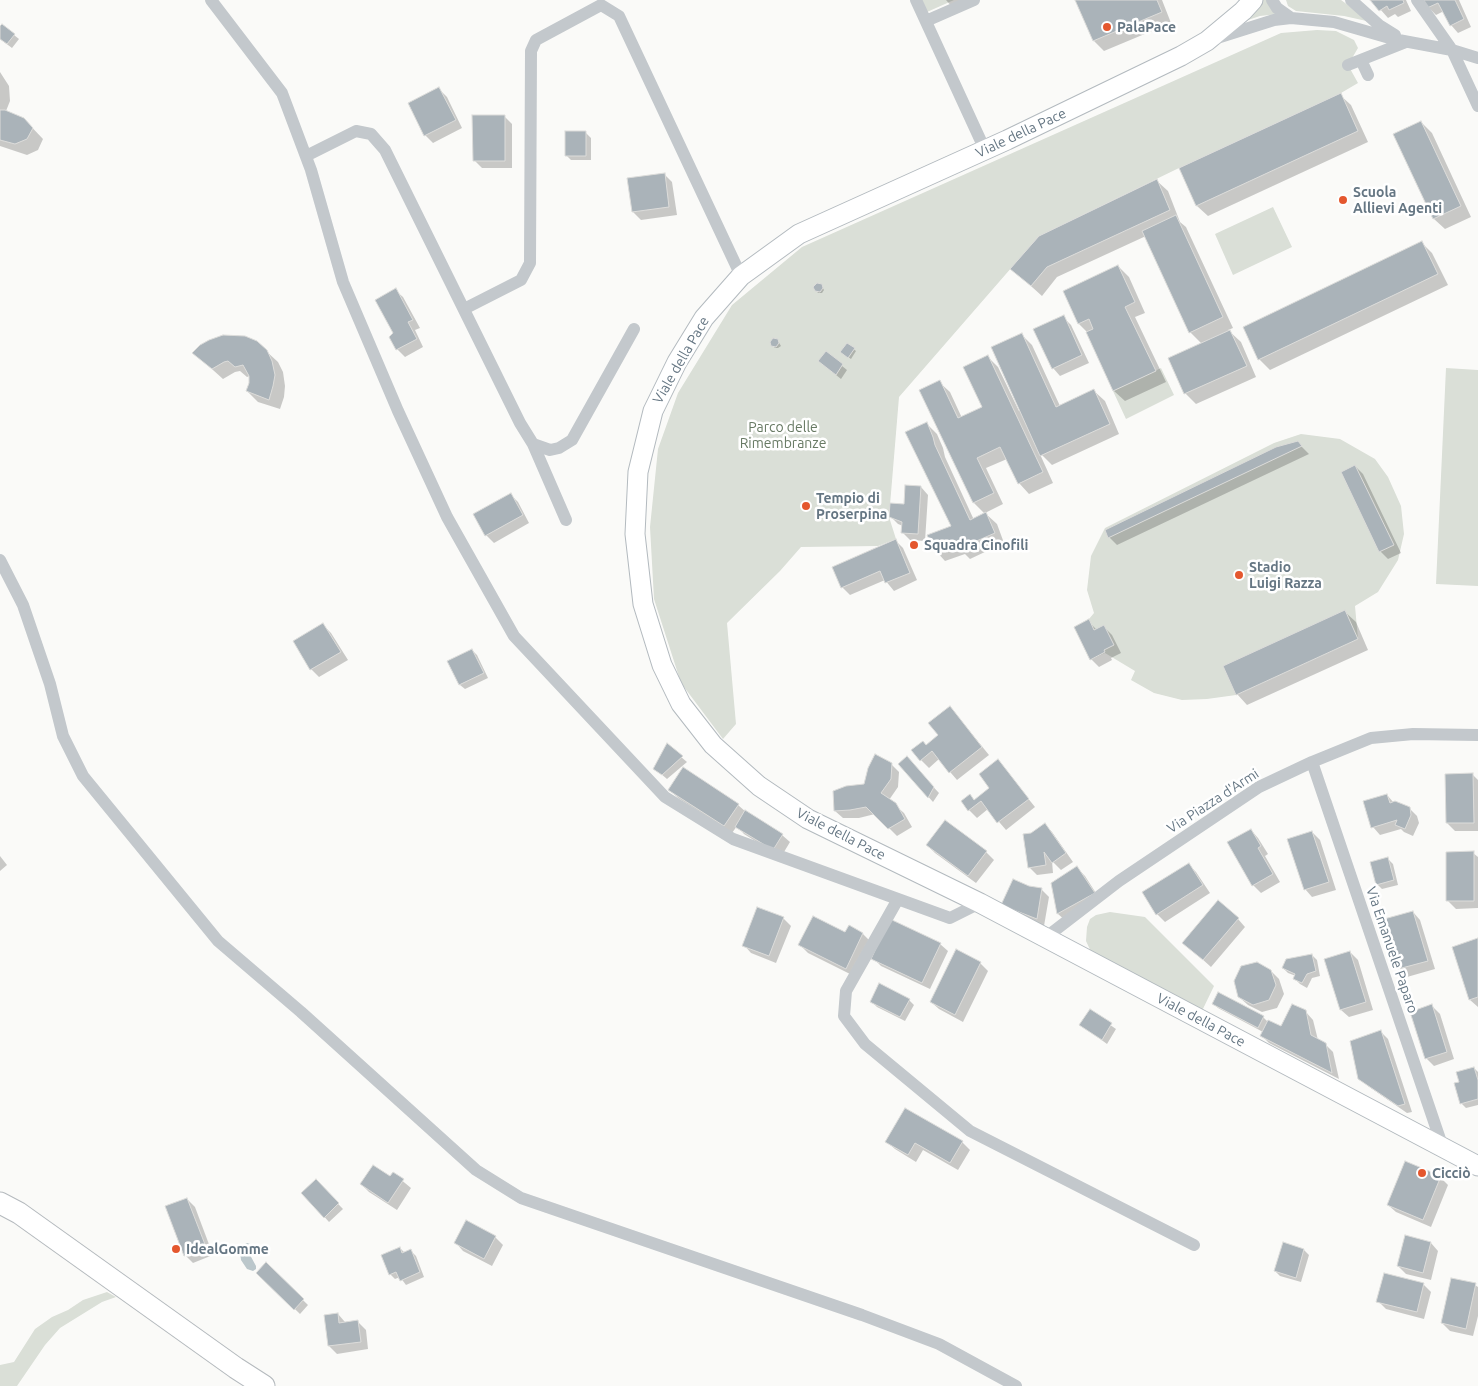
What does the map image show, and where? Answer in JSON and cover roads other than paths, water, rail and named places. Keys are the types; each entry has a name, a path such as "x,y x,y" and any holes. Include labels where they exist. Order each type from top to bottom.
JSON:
{"main road":[{"name":"Viale della Pace","path":"1252,0 1243,11 1207,41 1181,56 985,150 799,234 740,276 704,318 652,411 638,472 636,534 643,604 662,665 681,704 713,746 759,786 808,819 980,903 1478,1166"},
{"path":"0,1203 10,1213 264,1386"}],"street":[{"path":"211,0 282,93 311,170 343,282 398,411 448,517 514,636 665,797 733,839 950,918 980,903"},
{"path":"916,0 985,150"},
{"path":"926,22 974,0"},
{"path":"1272,0 1277,8 1291,18"},
{"path":"1352,0 1374,20 1406,42"},
{"path":"1417,0 1452,50 1478,106"},
{"path":"464,309 521,280 530,262 531,50 536,40 601,5 619,16 740,276"},
{"path":"1207,41 1274,20 1291,18 1334,22 1406,42 1452,50 1478,58"},
{"path":"1348,65 1406,42"},
{"path":"1360,60 1368,75"},
{"path":"306,156 356,131 371,134 385,150 520,422 533,444 566,520"},
{"path":"533,444 550,450 559,448 572,440 634,329"},
{"path":"0,560 23,605 50,684 63,736 83,776 218,941 301,1012 476,1170 521,1198 862,1315 939,1344 1016,1386"},
{"name":"Via Piazza d'Armi","path":"1045,938 1119,880 1259,786 1370,738 1413,734 1478,735"},
{"name":"Via Emanuele Paparo","path":"1312,762 1443,1148"},
{"path":"898,899 846,992 844,1016 865,1044 970,1131 1194,1245"}],"place":[{"name":"PalaPace","path":"1107,27"},
{"name":"Scuola Allievi Agenti","path":"1343,200"},
{"name":"Tempio di Proserpina","path":"806,506"},
{"name":"Squadra Cinofili","path":"914,545"},
{"name":"Stadio Luigi Razza","path":"1239,575"},
{"name":"Cicciò","path":"1422,1173"},
{"name":"IdealGomme","path":"176,1249"}],"park label":[{"name":"Parco delle Rimembranze","path":"783,436"}]}
